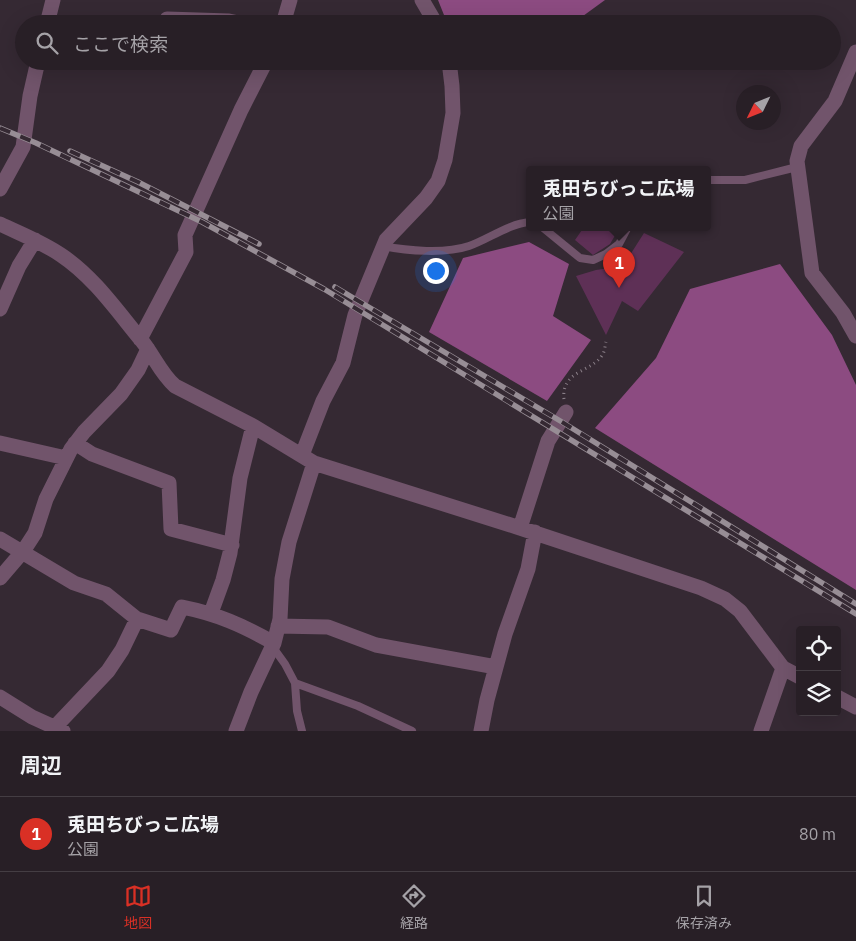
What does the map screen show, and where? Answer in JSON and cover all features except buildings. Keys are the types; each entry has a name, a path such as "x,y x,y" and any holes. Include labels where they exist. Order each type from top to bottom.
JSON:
{"street":[{"path":"49,15 53,0"},
{"path":"286,15 290,0"},
{"path":"422,0 431,15"},
{"path":"856,52 835,101 801,146 797,167 812,273 843,313 856,336"},
{"path":"0,189 23,147 30,96 36,70"},
{"path":"0,578 22,553 35,532 46,499 75,443 121,394 138,370 144,344 186,252 185,235 241,110 261,70"},
{"path":"236,731 273,644 278,626 282,579 289,542 323,401 343,363 355,315 386,240 426,198 438,181 445,160 453,113 450,70"},
{"path":"0,224 35,240 61,255 86,274 144,344 166,379 176,386 254,426 308,459 536,532 701,588 725,599 746,618 783,668 796,675"},
{"path":"0,309 19,266 35,240"},
{"path":"520,528 548,441 566,412"},
{"path":"211,613 223,580 232,545 240,478 254,426"},
{"path":"0,443 66,458"},
{"path":"75,443 92,454 169,483 171,529 232,545"},
{"path":"481,731 505,634 528,569 536,532"},
{"path":"0,539 74,583 106,594 137,619 171,630 182,607 211,613 246,627 273,644"},
{"path":"0,697 32,717 59,729 108,671 122,650 137,619"},
{"path":"278,626 328,628 376,645 496,667"},
{"path":"761,731 783,668"},
{"path":"841,699 856,707"}],"lane":[{"path":"711,180 745,180 797,167"},
{"path":"383,246 402,250 452,250 469,246 517,224 526,223"},
{"path":"547,231 580,258 593,260 606,254 619,244 626,231"},
{"path":"273,644 295,683 297,711 302,731"},
{"path":"295,683 358,706 412,731"}],"path":[{"path":"566,412 564,396 566,386 572,377 598,360 604,353 606,342"}],"shaded area":[{"path":"438,0 605,0 584,15 444,15"},
{"path":"581,231 618,231 610,244 593,255 575,240"},
{"path":"644,233 684,252 638,311 622,301 606,335 576,276 596,270 623,266"},
{"path":"529,242 569,264 553,316 591,340 547,401 429,332 463,258"},
{"path":"780,264 832,335 856,385 856,590 595,428 656,358 690,289"}],"railway":[{"path":"0,128 36,143 202,222 324,289 856,614"},
{"path":"70,151 138,182 259,244"},
{"path":"335,287 562,422 856,604"}],"place":[{"name":"兎田ちびっこ広場","path":"619,288"}]}
